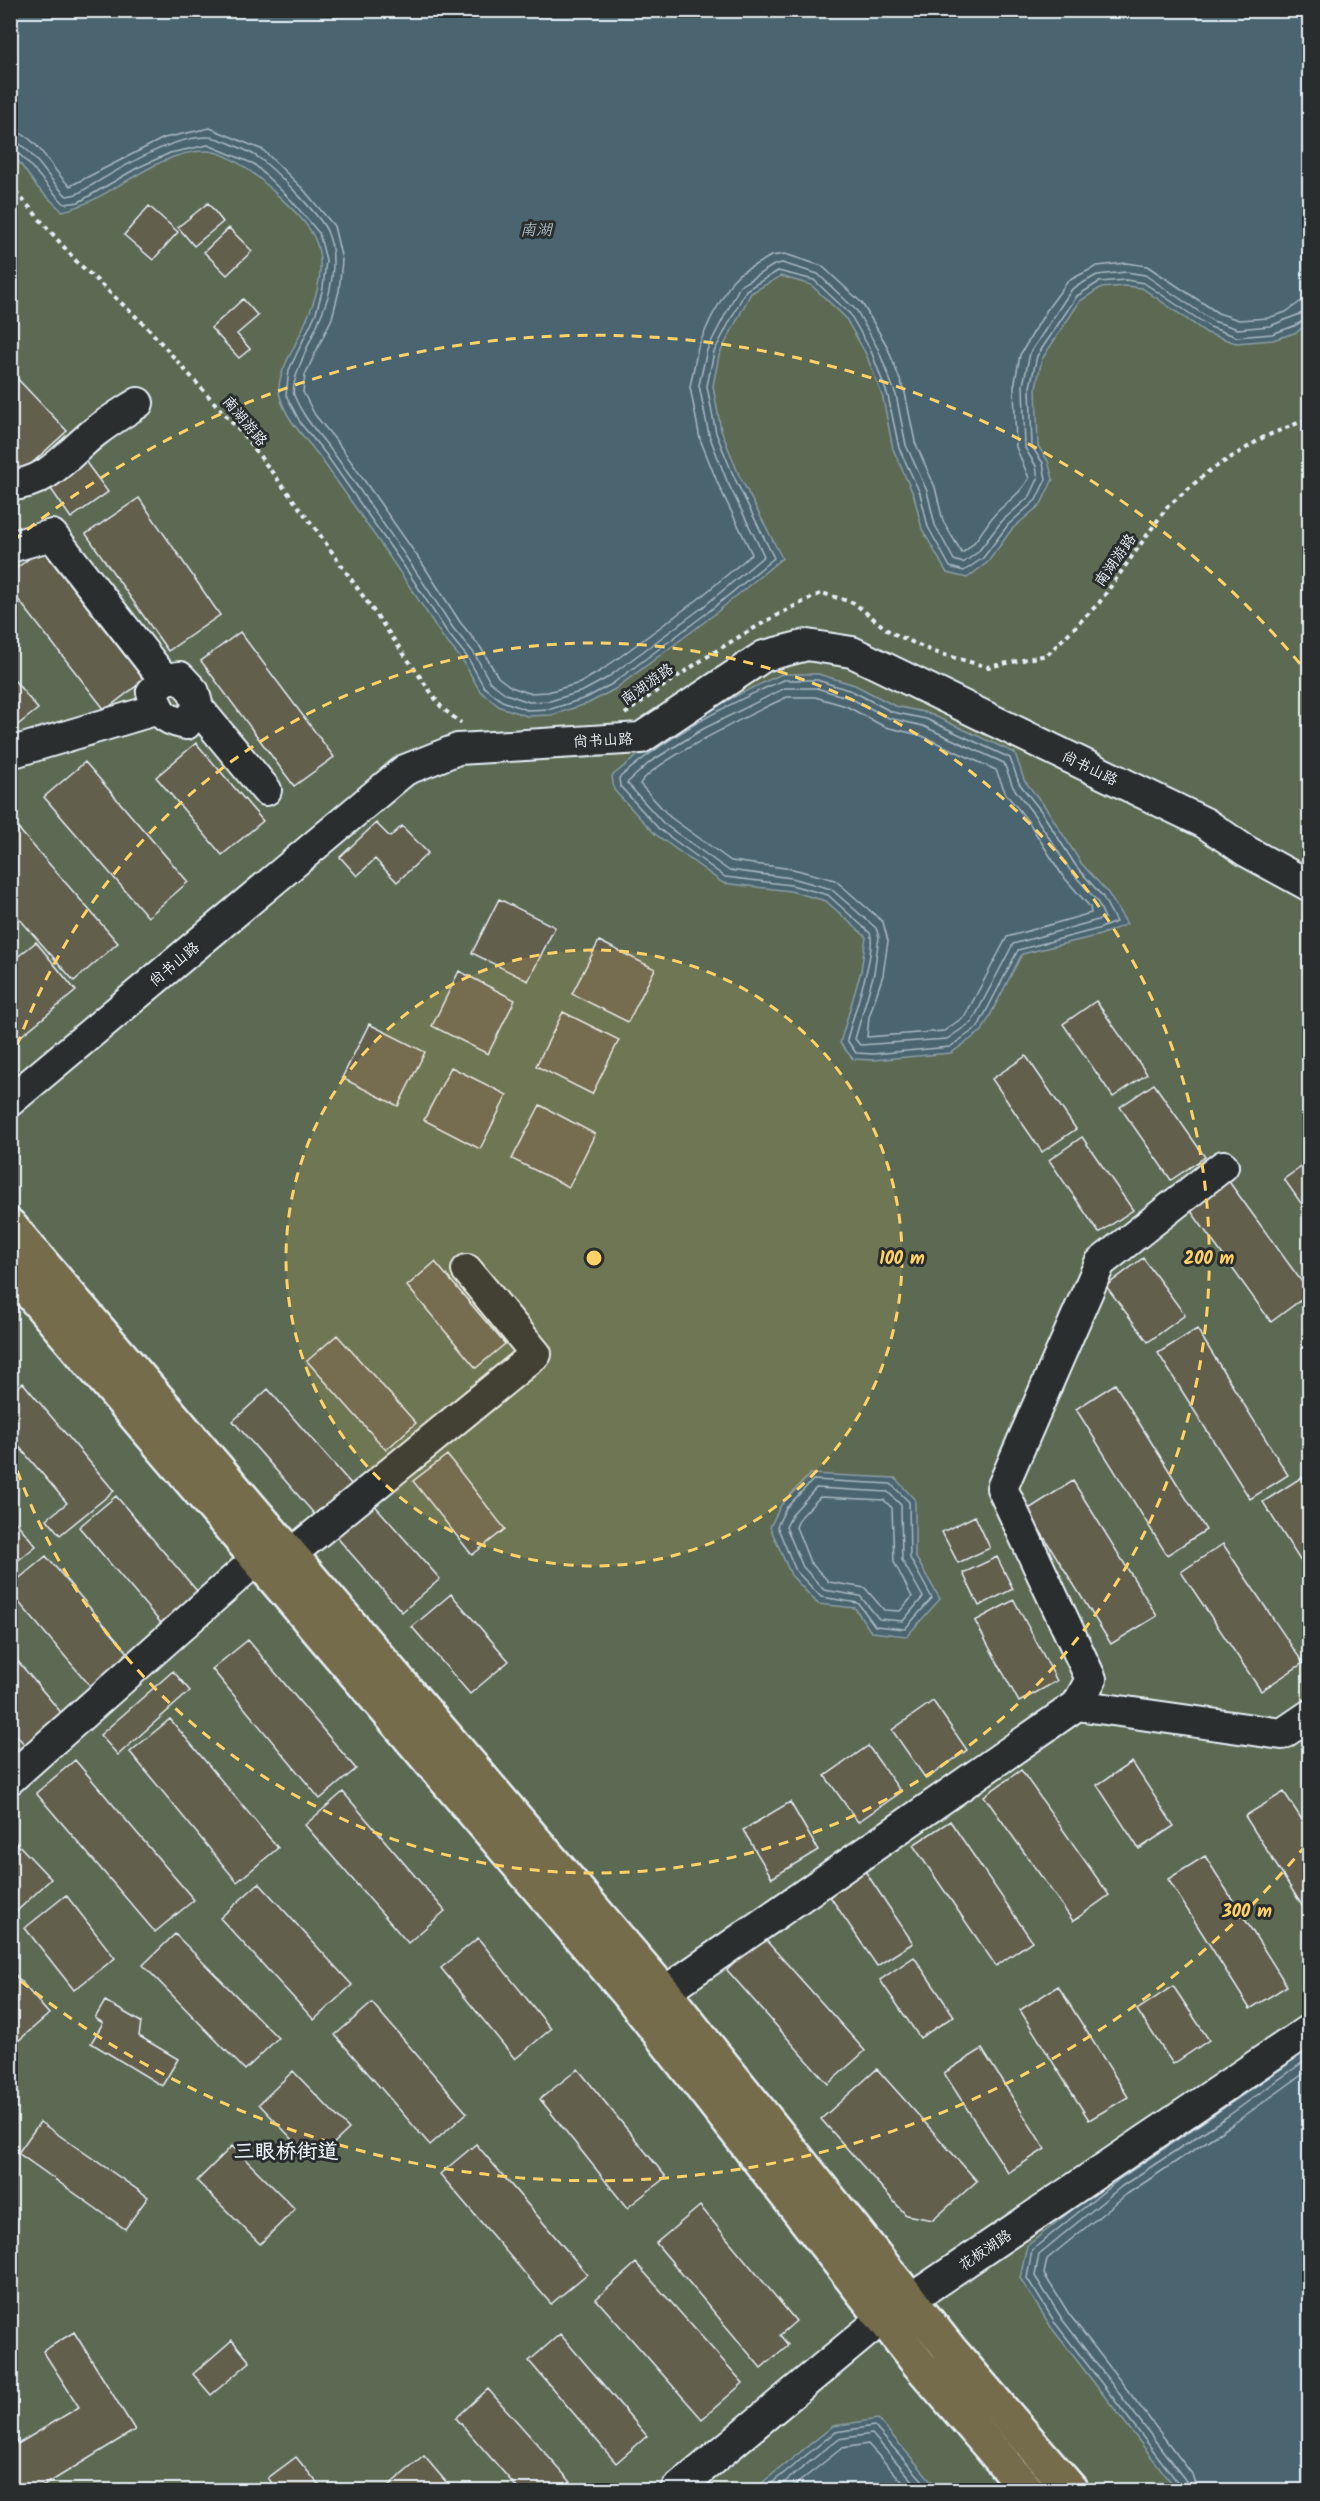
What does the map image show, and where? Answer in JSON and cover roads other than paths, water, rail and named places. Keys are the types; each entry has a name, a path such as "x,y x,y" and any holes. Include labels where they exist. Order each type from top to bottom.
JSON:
{"main road":[{"path":"10,1226 664,1992 952,2352 1071,2490"},
{"path":"10,1269 628,1993 919,2364 1027,2490"}],"street":[{"path":"10,485 27,484 62,464 94,432 138,403"},
{"path":"10,547 52,535 164,679"},
{"name":"尚书山路","path":"10,1101 405,770 458,749 641,738 764,656 807,645 852,652 1205,823 1246,851 1310,886"},
{"path":"198,708 186,724 170,722 158,709 152,692 164,679 180,677 194,692 198,708 266,790"},
{"path":"10,753 158,709"},
{"path":"664,1992 1077,1706 1091,1679 1002,1488 1100,1263 1223,1166"},
{"path":"291,1554 536,1354 467,1270"},
{"path":"10,1779 258,1558"},
{"path":"1077,1706 1282,1734 1310,1715"},
{"name":"花板湖路","path":"676,2490 883,2318 1310,2029"}],"water":[{"name":"南湖","path":"10,11 1309,11 1309,321 1297,332 1273,340 1236,343 1207,333 1142,288 1126,286 1100,288 1080,301 1042,359 1036,387 1038,446 1048,461 1053,479 1041,504 1012,529 988,562 967,578 947,573 922,529 914,496 893,449 883,398 866,354 845,317 811,285 781,276 751,293 719,355 713,386 721,430 739,475 782,558 711,617 615,689 589,703 552,715 527,716 500,707 480,691 463,661 442,636 353,504 287,414 280,396 279,385 286,363 310,312 319,281 319,251 306,224 251,172 224,155 207,151 188,153 169,159 80,206 62,211 37,187 11,151"},
{"path":"782,674 818,674 855,685 895,706 928,713 1015,753 1024,780 1046,808 1081,863 1108,893 1127,924 1100,935 1022,954 982,1031 951,1053 873,1060 853,1059 840,1043 861,971 866,937 826,901 790,891 723,883 655,834 614,790 612,776 631,760 672,732 715,707"},
{"path":"810,1474 895,1478 915,1500 915,1556 940,1599 907,1636 871,1632 855,1608 818,1604 791,1575 770,1527 781,1505"},
{"path":"1309,2041 1309,2490 1177,2490 1051,2327 1020,2278 1027,2246 1114,2176"},
{"path":"878,2419 939,2490 753,2490 833,2426"}],"district":[{"name":"三眼桥街道","path":"286,2151"}]}
